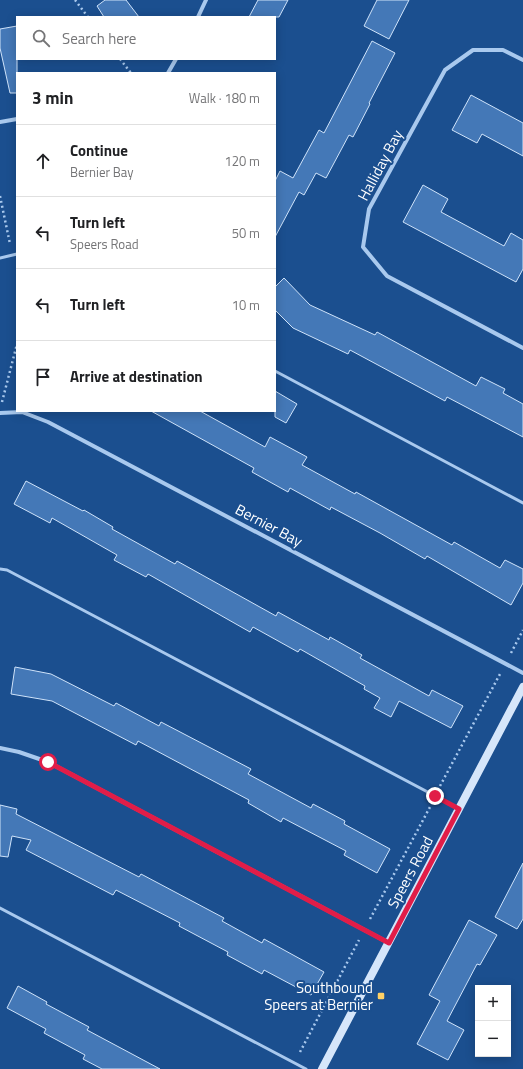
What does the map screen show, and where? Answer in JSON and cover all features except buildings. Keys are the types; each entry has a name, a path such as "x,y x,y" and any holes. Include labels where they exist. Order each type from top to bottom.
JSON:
{"street":[{"path":"198,16 206,0"},
{"name":"Halliday Bay","path":"523,60 503,50 473,50 445,70 369,209 363,248 387,276 523,348"},
{"path":"169,72 175,60"},
{"path":"0,122 16,119"},
{"name":"Bernier Bay","path":"0,411 16,412"},
{"name":"Bernier Bay","path":"22,412 48,422 523,673"},
{"name":"Speers Road","path":"322,1069 523,687"},
{"path":"0,748 19,752 48,762 389,943"}],"lane":[{"path":"0,258 16,254"},
{"path":"276,372 523,503"},
{"path":"0,569 7,570 459,809"},
{"path":"0,908 306,1069"}],"path":[{"path":"75,0 87,16"},
{"path":"121,60 130,72"},
{"path":"0,196 10,247"},
{"path":"0,411 16,348"},
{"path":"511,653 523,630"},
{"path":"439,790 500,674"},
{"path":"370,920 432,803"},
{"path":"298,1057 360,939"}],"place":[{"name":"Southbound Speers at Bernier","path":"381,996"}],"route":[{"path":"48,762 389,943 459,809 435,796"}]}
